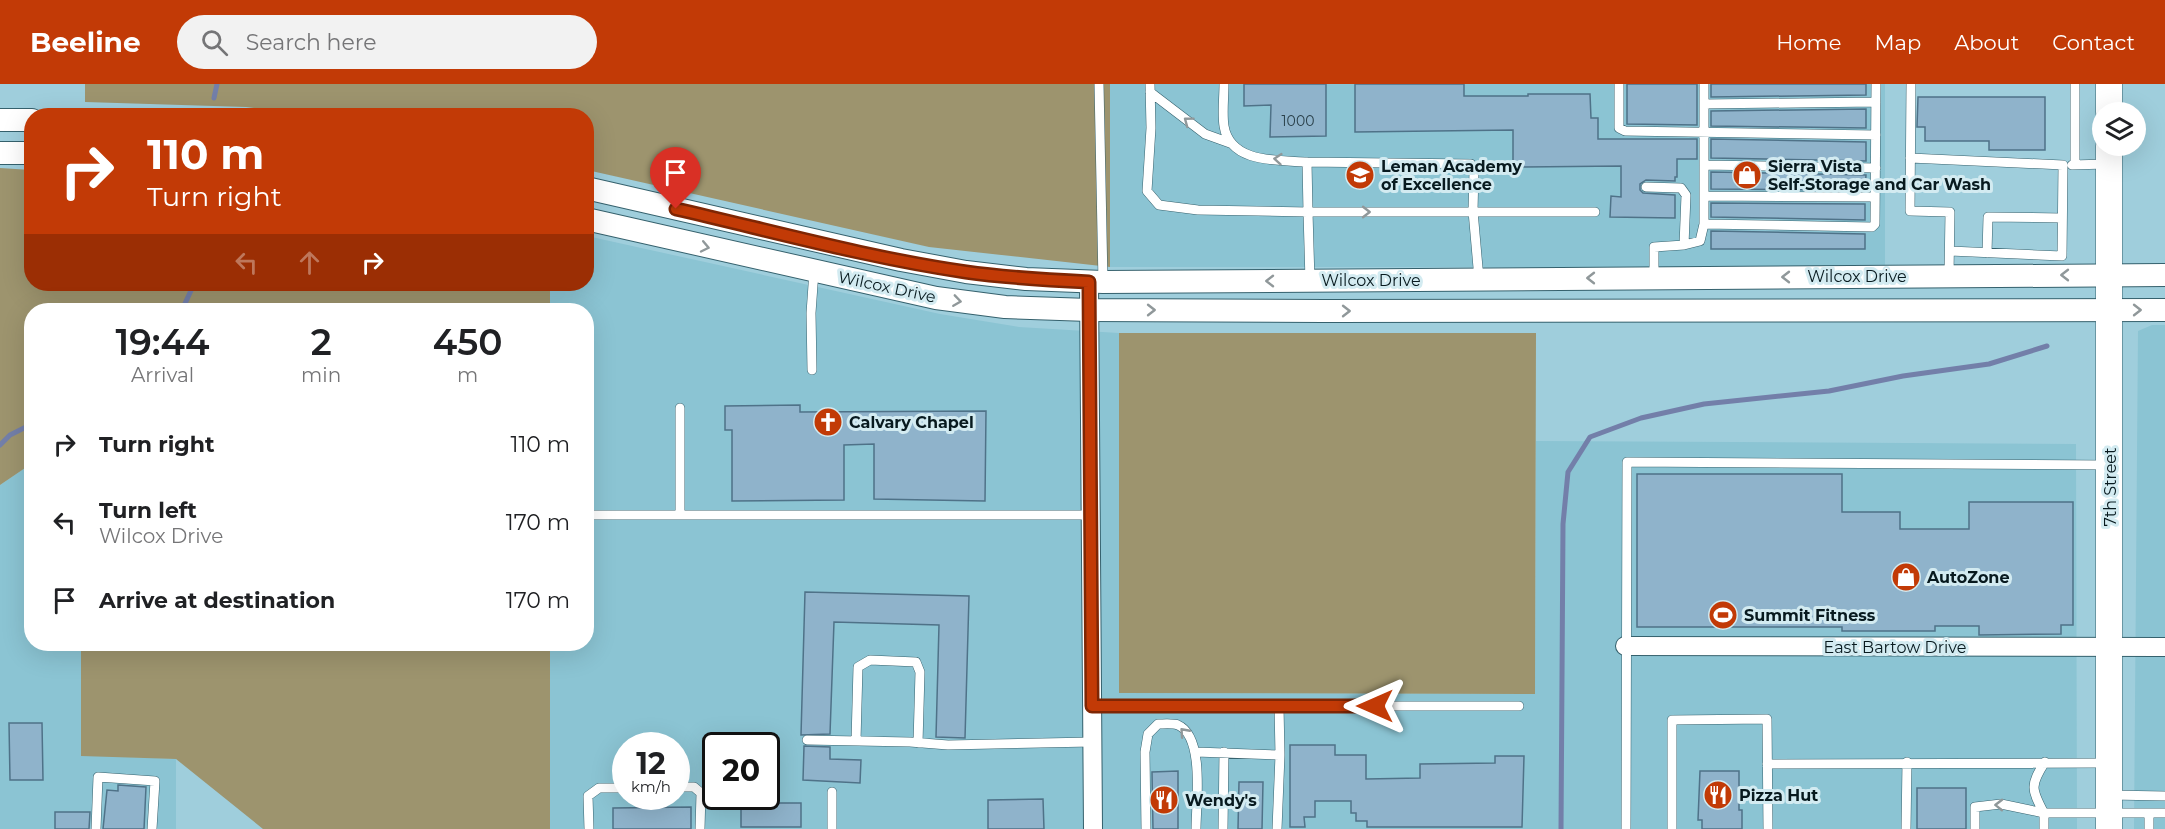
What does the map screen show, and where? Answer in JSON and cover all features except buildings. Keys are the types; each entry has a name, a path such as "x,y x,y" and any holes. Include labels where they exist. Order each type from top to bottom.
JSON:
{"main road":[{"path":"2109,84 2109,102"},
{"name":"7th Street","path":"2109,156 2109,812"}],"street":[{"path":"0,120 24,120"},
{"path":"0,153 24,153"},
{"name":"Wilcox Drive","path":"594,190 901,260 996,276 1096,282 2165,275"},
{"name":"Wilcox Drive","path":"594,221 936,298 1005,308 1089,310 2165,310"},
{"path":"1093,829 1089,310 1096,282"},
{"name":"East Bartow Drive","path":"1625,646 2165,647"}],"lane":[{"path":"1096,282 1099,84"},
{"path":"1224,84 1224,128 1230,143"},
{"path":"1619,84 1619,128 1625,131 1876,135"},
{"path":"1654,278 1654,247 1684,245 1701,241 1704,224 1704,84"},
{"path":"1704,224 1872,226 1875,224 1876,84"},
{"path":"1911,84 1910,212 1950,212 1949,276"},
{"path":"2075,84 2076,165"},
{"path":"1150,88 1205,134 1230,143 1240,151 1256,158 1307,162 1471,164 1474,171 1473,212 1479,279"},
{"path":"1150,88 1151,128 1147,191 1159,205 1198,210 1308,212 1595,212"},
{"path":"1704,104 1876,102"},
{"path":"1910,158 2076,165 2106,156"},
{"path":"1307,162 1310,281"},
{"path":"1704,165 1876,168"},
{"path":"1950,251 2062,256 2063,165"},
{"path":"1646,187 1681,188 1686,195 1684,245"},
{"path":"1704,196 1875,197"},
{"path":"1987,253 1988,217 2062,218"},
{"path":"812,370 811,313 814,271"},
{"path":"680,408 680,515"},
{"path":"1626,829 1627,462 2110,465"},
{"path":"594,515 1090,515"},
{"path":"856,741 858,668 870,660 916,662 920,672 918,743"},
{"path":"1092,706 1519,706"},
{"path":"1167,706 1167,724"},
{"path":"1277,829 1279,706"},
{"path":"1672,829 1672,720 1767,719 1768,829"},
{"path":"1146,829 1145,752 1148,734 1158,724 1177,724 1190,735 1196,752 1196,829"},
{"path":"807,740 948,745 1092,742"},
{"path":"1196,752 1280,755"},
{"path":"1223,829 1224,752"},
{"path":"1906,829 1907,762"},
{"path":"2044,829 2044,813 2034,795 2034,778 2045,762"},
{"path":"1767,764 2109,763"},
{"path":"96,829 98,777 155,781 152,829"},
{"path":"690,787 694,787 701,793 700,829"},
{"path":"589,829 588,796 599,788 612,788"},
{"path":"832,792 832,829"},
{"path":"2109,812 2161,796"},
{"path":"2149,829 2157,813 2161,796"},
{"path":"1975,829 1975,807 2001,804 2044,813 2157,813"}],"shaded area":[{"path":"85,84 1110,84 1110,267 929,247 594,172 594,108 254,108 85,102"},
{"name":"Leman Academy of Excellence","path":"1110,84 1885,84 1885,267 1110,267"},
{"path":"0,168 24,170 24,291 550,291 550,303 24,303 24,469 0,485"},
{"path":"594,238 940,314 1019,327 1119,333 1119,693 1535,694 1536,441 2076,444 2077,829 550,829 550,651 594,651 594,303 550,303 550,291 594,291"},
{"path":"2152,325 2165,325 2165,829 2134,829 2138,331"},
{"path":"1119,333 1536,333 1535,694 1119,693"},
{"path":"24,469 24,651 81,651 81,755 176,759 176,829 0,829 0,485"},
{"path":"81,651 550,651 550,829 263,829 176,759 81,756"}],"waterway":[{"path":"214,98 217,84"},
{"path":"185,303 191,291"},
{"path":"1561,829 1563,524 1568,472 1590,437 1641,418 1704,404 1829,391 1903,376 1989,364 2047,346"},
{"path":"0,445 10,435 24,428"}],"place":[{"name":"Leman Academy of Excellence","path":"1360,175"},
{"name":"Sierra Vista Self-Storage and Car Wash","path":"1747,175"},
{"name":"Calvary Chapel","path":"828,422"},
{"name":"AutoZone","path":"1906,577"},
{"name":"Summit Fitness","path":"1723,615"},
{"name":"Pizza Hut","path":"1718,795"},
{"name":"Wendy's","path":"1164,800"}],"route":[{"path":"676,209 901,260 966,272 1026,279 1089,282 1092,706 1375,706"}]}
